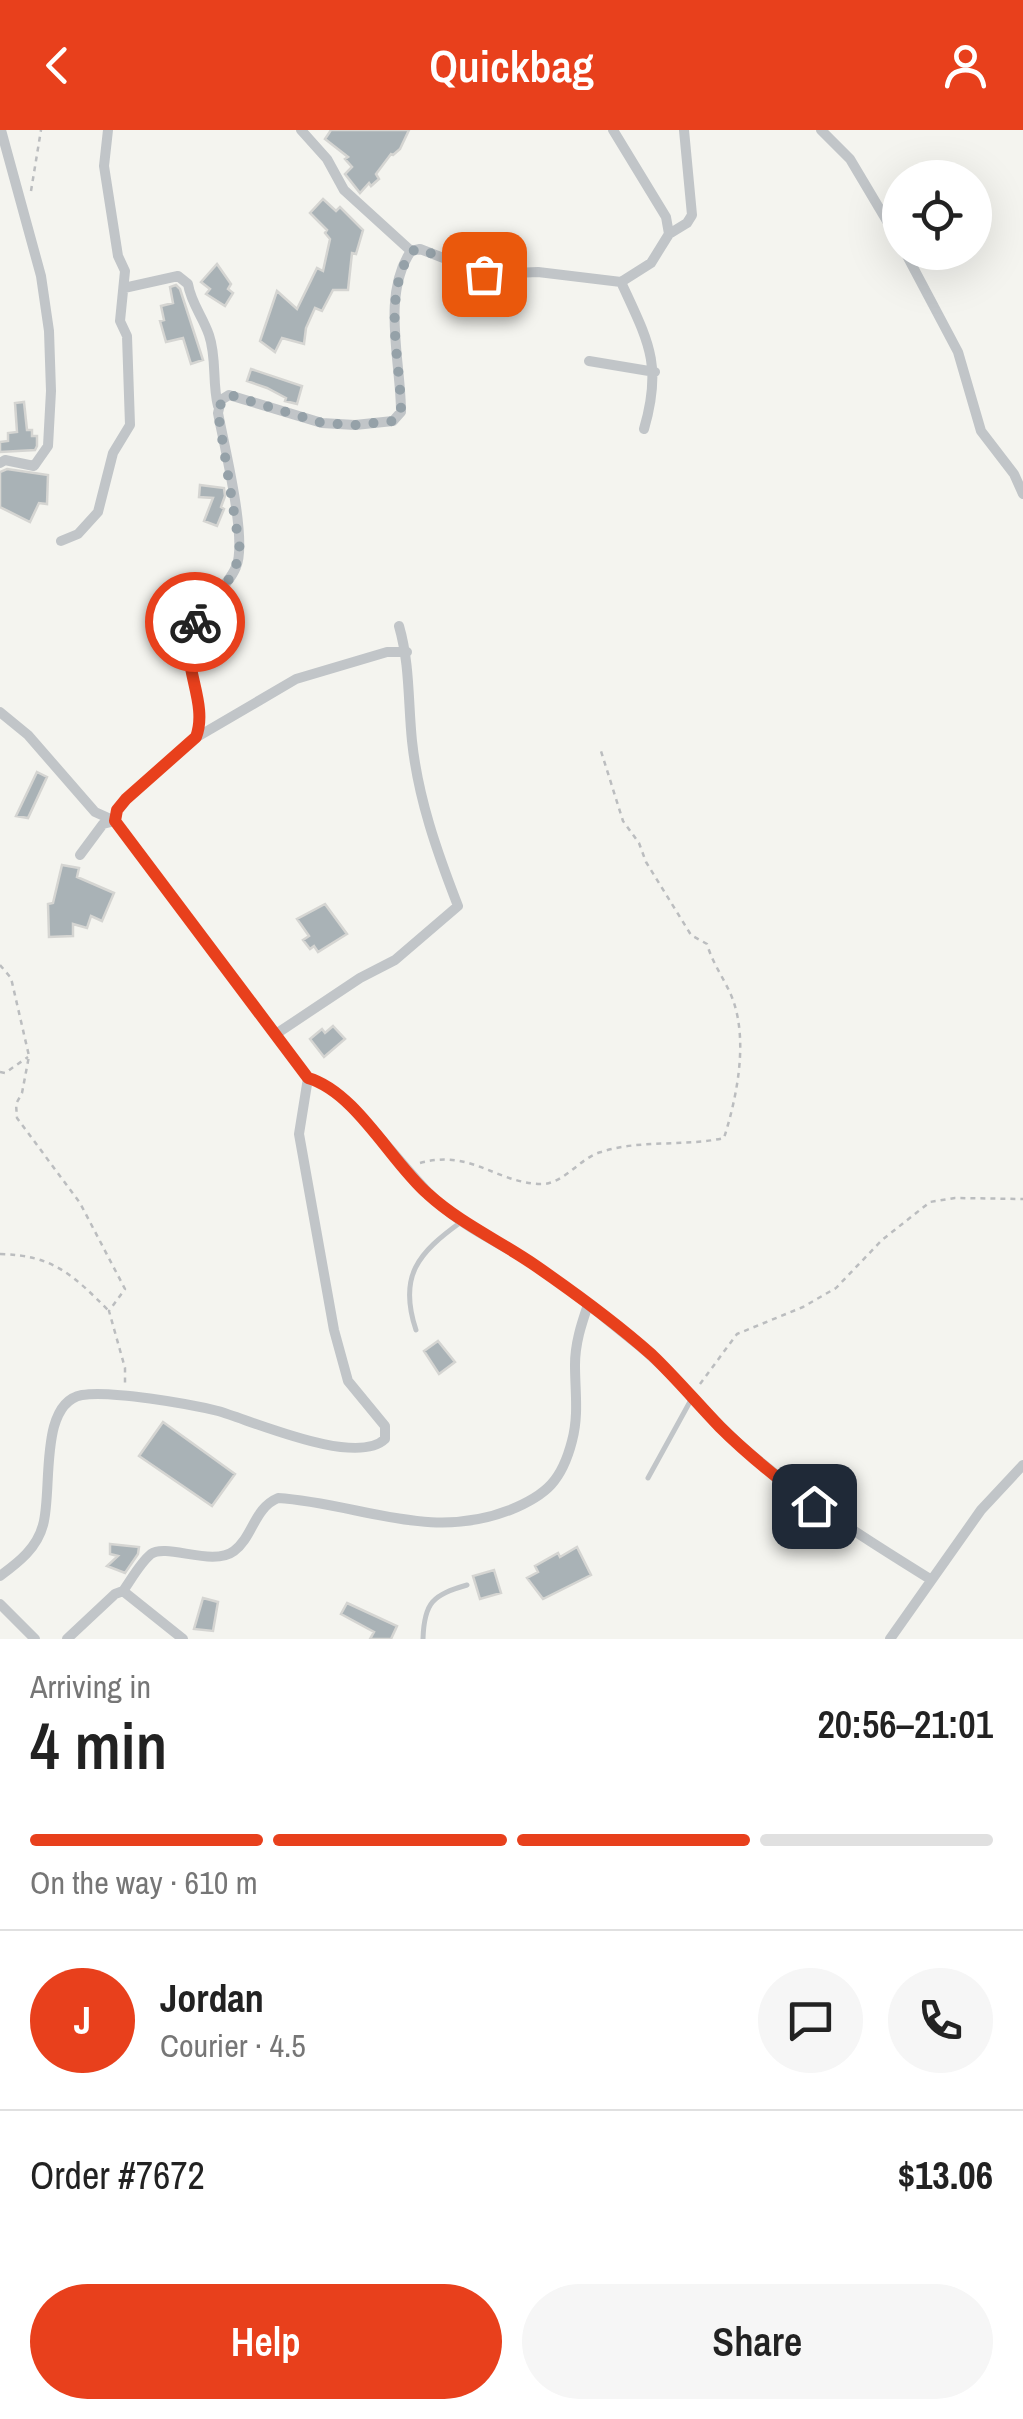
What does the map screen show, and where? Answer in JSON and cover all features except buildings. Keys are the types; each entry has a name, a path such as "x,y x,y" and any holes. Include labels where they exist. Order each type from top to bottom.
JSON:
{"street":[{"path":"0,462 34,466 48,446 51,391 42,276 1,130"},
{"path":"60,541 78,534 98,512 113,454 130,424 127,336 120,321 125,272 107,201 104,166 108,130"},
{"path":"301,130 328,159 344,190 412,251"},
{"path":"613,130 666,217 669,234"},
{"path":"218,406 230,395 322,423 393,421 401,412 397,287 402,265 412,251 420,249 484,274 538,272 621,282 651,263 669,234 688,223 692,215 684,130"},
{"path":"821,130 858,170 882,212"},
{"path":"915,270 958,352 981,431 1014,474 1023,494"},
{"path":"124,288 178,276 188,284 191,299 211,338 213,387 240,550 234,573 197,618 187,643 201,724 196,737"},
{"path":"621,282 640,323 655,372 644,430"},
{"path":"589,361 655,372"},
{"path":"276,1034 360,978 395,960 458,906 423,802 412,742 407,652 399,626"},
{"path":"115,821 117,810 126,799 196,737 296,679 387,652 407,652"},
{"path":"0,712 28,735 95,812 115,821 308,1078 323,1083 342,1098 422,1190 460,1222 535,1266 651,1355 720,1426 790,1488 839,1524 930,1579"},
{"path":"80,855 103,824 115,821"},
{"path":"0,1576 26,1556 44,1525 58,1412 65,1402 82,1395 204,1408 304,1441 368,1448 386,1439 384,1426 348,1381 334,1330 299,1134 308,1078"},
{"path":"66,1639 123,1591 152,1553 164,1549 188,1556 229,1554 237,1549 268,1502 278,1498 419,1524 482,1520 544,1494 560,1474 577,1422 575,1364 579,1332 588,1306"},
{"path":"890,1639 981,1510 1023,1465"},
{"path":"123,1591 183,1639"},
{"path":"0,1604 35,1639"}],"lane":[{"path":"416,1330 408,1304 410,1277 437,1240 460,1222"},
{"path":"648,1478 694,1396"},
{"path":"423,1639 430,1602 444,1592 467,1585"}],"path":[{"path":"31,192 41,130"},
{"path":"404,1168 440,1158 458,1159 544,1185 560,1180 598,1152 676,1140 706,1142 724,1138 738,1074 738,1017 732,996 712,962 707,944 690,935 623,821 600,748"},
{"path":"0,965 11,978 29,1056 16,1104 17,1118 62,1177 104,1244 125,1289 109,1311"},
{"path":"0,1072 29,1056"},
{"path":"694,1396 707,1370 737,1334 803,1307 836,1288 882,1240 930,1202 955,1198 1023,1199"},
{"path":"0,1254 31,1254 80,1282 109,1311 125,1368 124,1398"}],"way so far":[{"path":"195,622 234,573 240,550 218,413 222,400 230,395 322,423 393,421 401,412 396,320 402,265 412,251 420,249 484,274"}],"route":[{"path":"195,622 187,643 201,724 196,737 126,799 117,810 115,821 308,1078 323,1083 342,1098 422,1190 460,1222 535,1266 608,1320 651,1355 720,1426 814,1506"}]}
